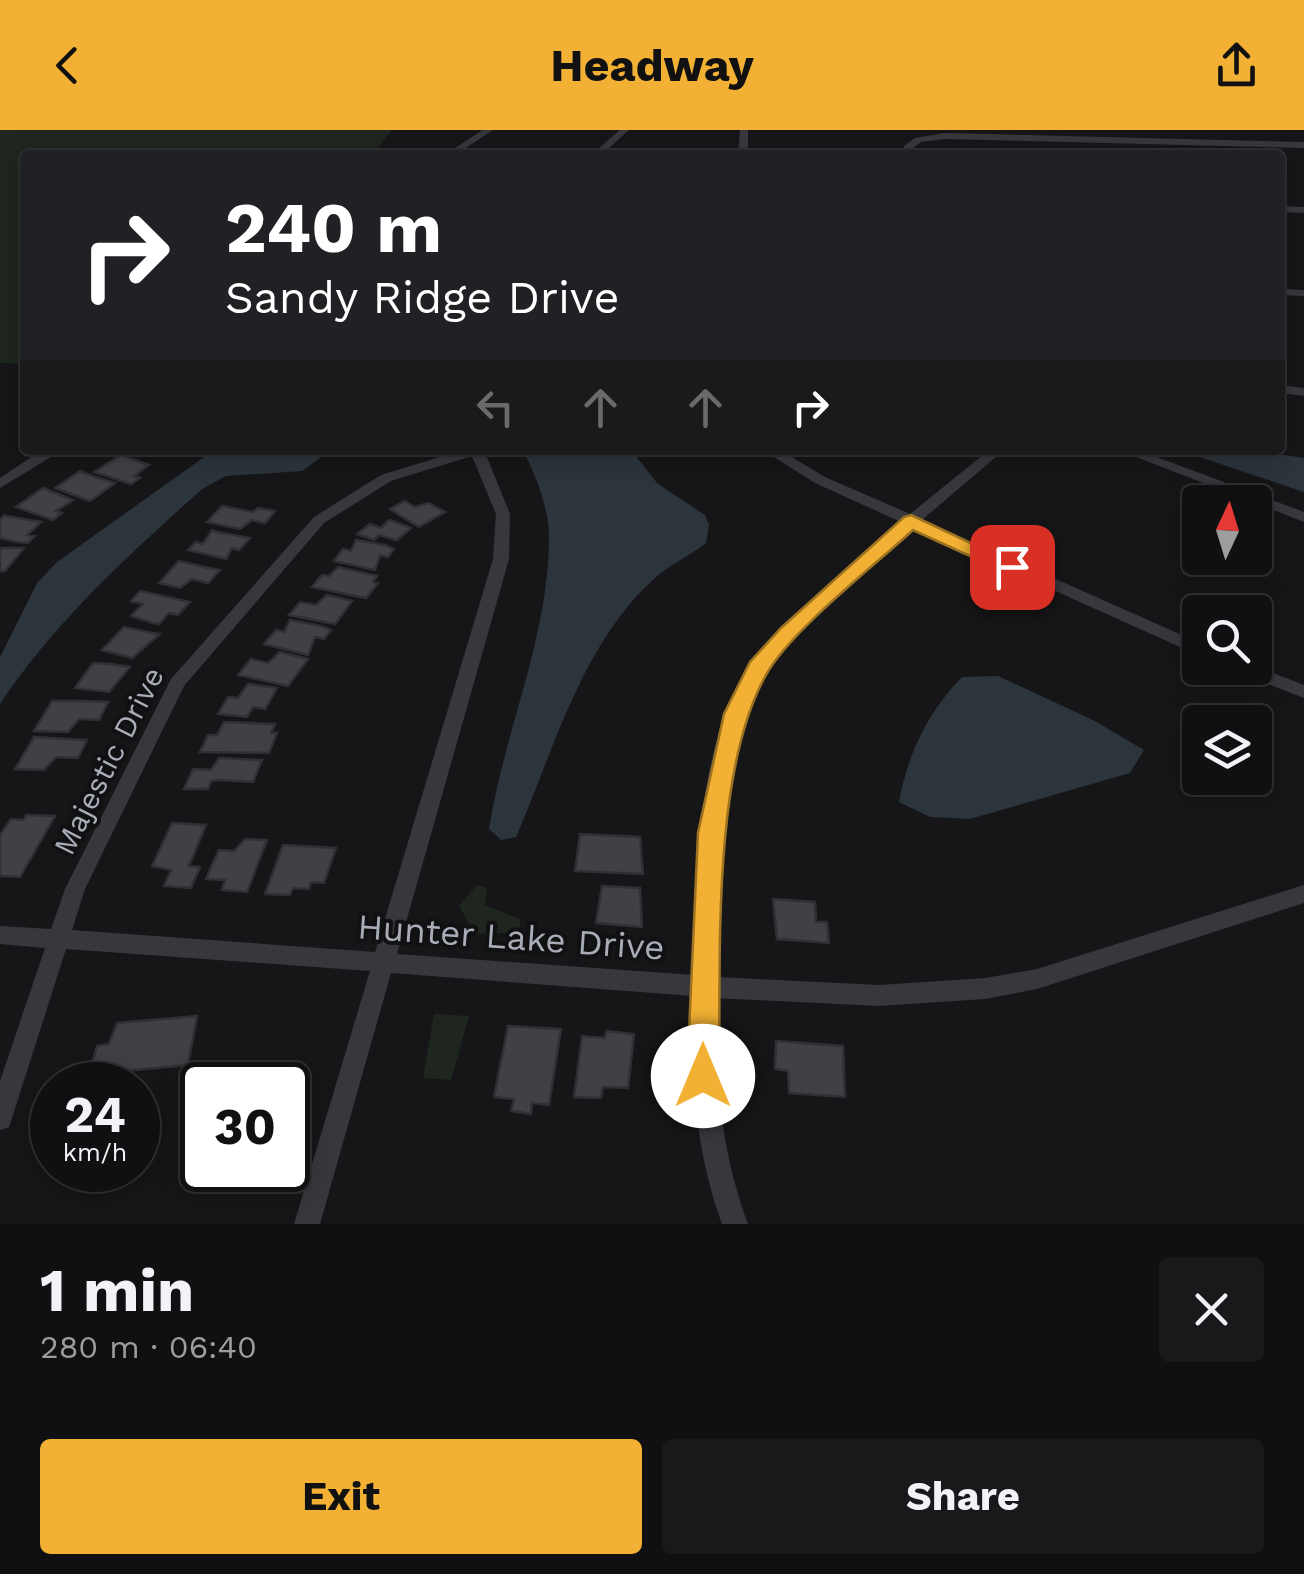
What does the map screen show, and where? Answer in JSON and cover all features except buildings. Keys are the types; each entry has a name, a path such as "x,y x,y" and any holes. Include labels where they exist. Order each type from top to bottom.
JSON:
{"street":[{"path":"457,150 489,130"},
{"path":"602,150 625,130"},
{"path":"909,150 911,143 931,136 1045,134 1304,145"},
{"path":"0,484 44,455"},
{"name":"Majestic Drive","path":"0,1118 86,862 185,672 309,530 329,513 386,478 461,455"},
{"path":"307,1224 505,542 502,514 479,455"},
{"path":"777,455 794,468 1182,642"},
{"path":"735,1224 716,1169 704,1100 704,986 712,833 741,699 776,644 911,521 991,455"},
{"path":"1138,455 1304,517"},
{"path":"1272,679 1304,692"},
{"name":"Hunter Lake Drive","path":"0,935 868,995 1002,987 1304,894"}],"shaded area":[{"path":"0,130 392,130 376,150 20,150 20,364 0,363"},
{"path":"207,455 324,455 302,471 226,476 202,489 69,617 0,704 0,657 37,583 57,562"},
{"path":"525,455 635,455 658,484 705,515 709,525 706,543 655,578 608,634 572,699 516,837 501,840 489,829 534,648 547,574 547,515"},
{"path":"1194,455 1304,458 1304,492"},
{"path":"998,676 1093,720 1144,750 1130,773 970,819 930,817 899,802 921,734 950,690 962,677"},
{"path":"477,885 487,888 485,905 520,919 520,932 475,934 459,906"},
{"path":"434,1014 469,1016 451,1080 423,1078"}],"route":[{"path":"703,1076 709,854 724,767 747,686 788,633 911,521 1012,567"}]}
